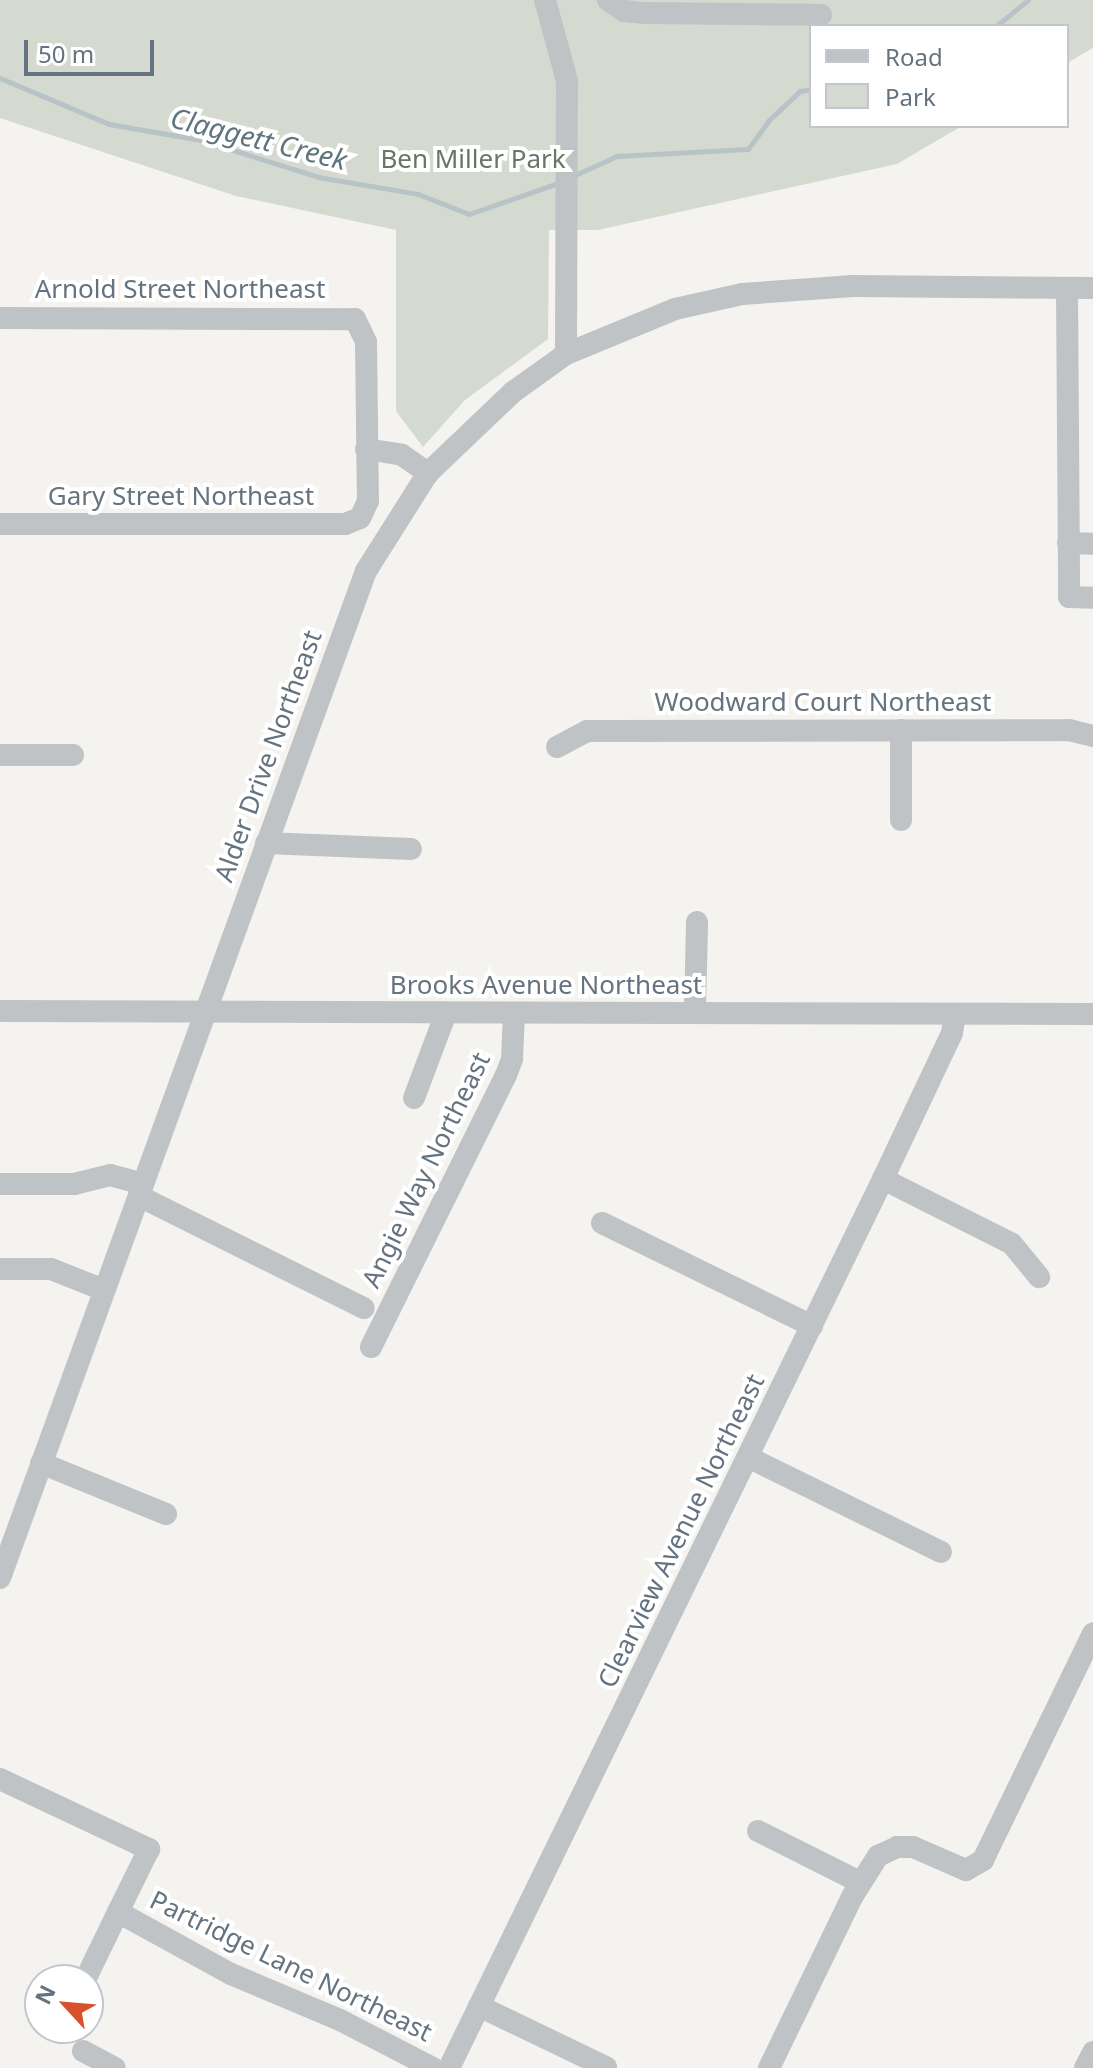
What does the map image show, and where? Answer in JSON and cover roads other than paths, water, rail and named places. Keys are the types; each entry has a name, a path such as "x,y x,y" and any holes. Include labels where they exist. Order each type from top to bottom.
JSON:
{"street":[{"path":"545,0 564,55 569,119 566,354"},
{"path":"608,0 624,11 644,13 821,15"},
{"name":"Alder Drive Northeast","path":"0,1578 366,571 428,473 513,392 566,354 675,309 742,294 853,286 1093,288"},
{"path":"1067,288 1069,597 1093,598"},
{"name":"Arnold Street Northeast","path":"0,318 334,315 359,322 366,342 366,449"},
{"path":"366,449 402,455 428,473"},
{"name":"Gary Street Northeast","path":"0,524 345,524 360,518 368,501 366,449"},
{"path":"1068,543 1093,544"},
{"path":"901,730 901,820"},
{"name":"Woodward Court Northeast","path":"557,747 587,731 1069,730 1093,736"},
{"path":"0,755 73,755"},
{"path":"266,843 411,849"},
{"path":"695,1012 697,922"},
{"name":"Brooks Avenue Northeast","path":"0,1011 1093,1014"},
{"path":"414,1098 446,1013"},
{"name":"Angie Way Northeast","path":"371,1347 506,1075 512,1059 514,1014"},
{"name":"Clearview Avenue Northeast","path":"449,2068 883,1179 952,1033 955,1015"},
{"path":"0,1184 74,1184 110,1175 364,1308"},
{"path":"883,1179 1012,1244 1039,1277"},
{"path":"602,1223 812,1326"},
{"path":"0,1269 51,1269 104,1290"},
{"path":"748,1457 941,1552"},
{"path":"41,1463 166,1514"},
{"path":"769,2068 860,1882 878,1856 897,1847 913,1847 966,1870 983,1860 1093,1633"},
{"name":"Partridge Lane Northeast","path":"0,1779 149,1849 118,1912 231,1974 340,2020 433,2068"},
{"path":"758,1831 860,1882"},
{"path":"93,1964 118,1912"},
{"path":"479,2006 606,2067"},
{"path":"83,2051 115,2068"}],"waterway":[{"name":"Claggett Creek","path":"998,24 1028,0"},
{"name":"Claggett Creek","path":"0,78 109,124 201,140 318,177 418,194 469,214 558,183"},
{"name":"Claggett Creek","path":"575,175 617,156 748,149 768,121 800,91 809,89"}],"park label":[{"name":"Ben Miller Park","path":"473,159"}]}
